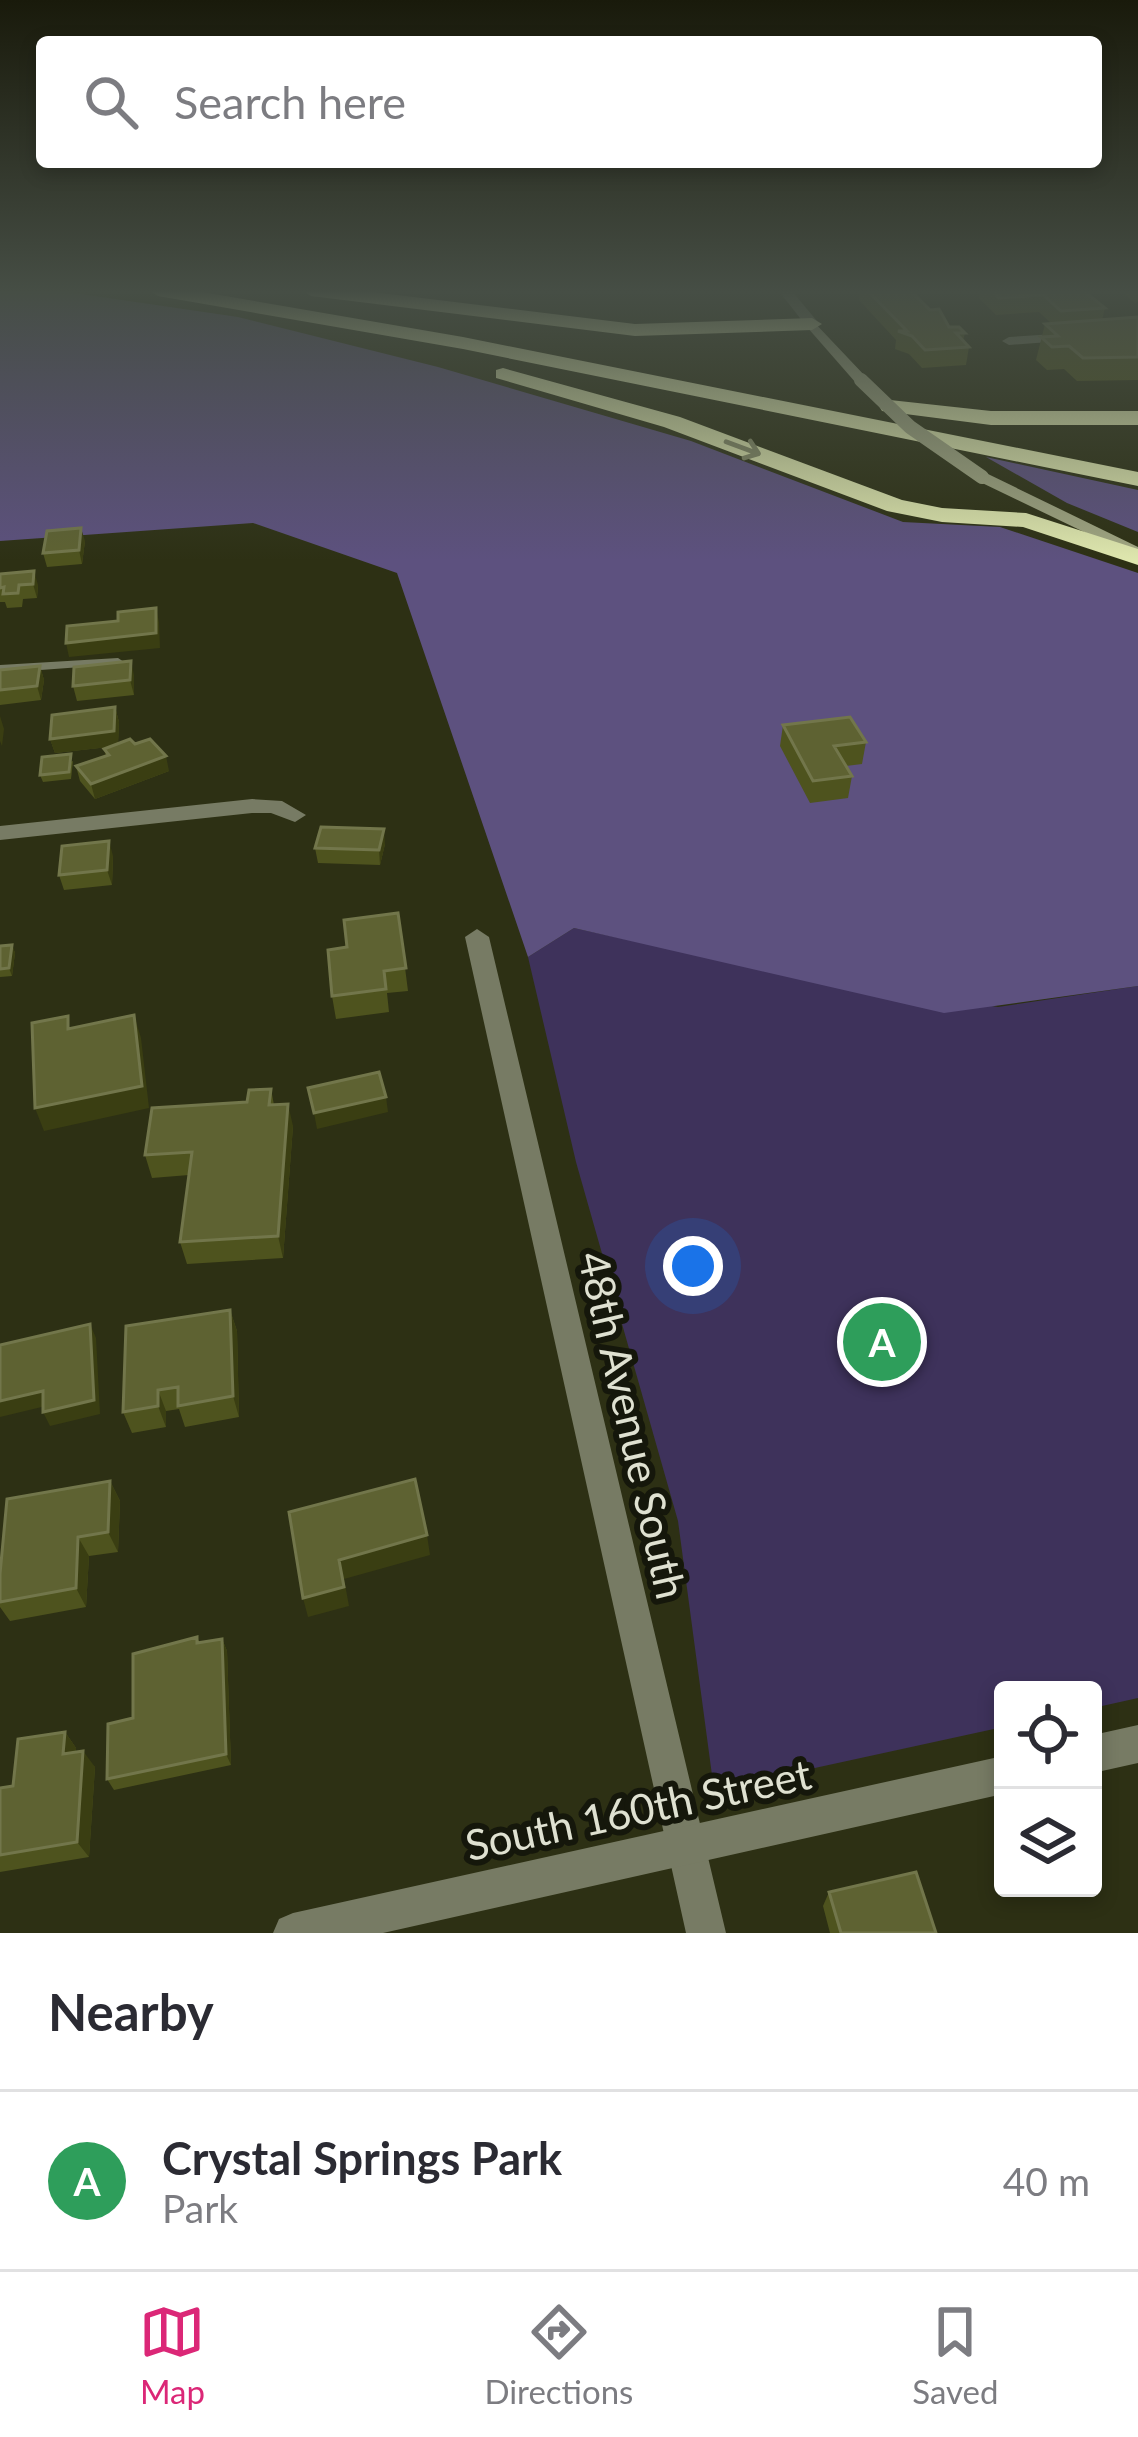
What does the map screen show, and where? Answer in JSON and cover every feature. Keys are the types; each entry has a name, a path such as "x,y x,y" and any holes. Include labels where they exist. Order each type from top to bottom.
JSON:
{"highway":[{"path":"523,380 672,422 896,506 942,515 1026,520 1138,555"},
{"path":"641,380 1138,477"},
{"path":"722,380 1138,463"},
{"path":"748,380 919,411 1035,420 1138,418"},
{"path":"942,515 1021,499"}],"main road":[{"path":"861,380 910,427 982,476 1138,555"}],"street":[{"path":"0,833 252,806 274,806 295,815"},
{"name":"48th Avenue South","path":"477,937 706,1933"},
{"path":"1102,1752 1138,1744"},
{"name":"South 160th Street","path":"293,1933 994,1777"}],"lane":[{"path":"0,669 118,662"}],"shaded area":[{"path":"0,380 483,380 691,441 903,522 1000,527 1138,573 1138,986 944,1013 574,928 528,957 397,573 253,523 0,541"},
{"path":"986,457 1138,490 1138,532 1067,503"},
{"path":"574,928 757,968 998,1007 1138,986 1138,1698 1102,1706 1102,1681 994,1681 994,1729 714,1790 678,1521 576,1162 528,957"}],"building":[{"path":"81,528 79,550 43,553 47,531"},
{"path":"34,571 33,584 19,585 18,593 3,594 0,574"},
{"path":"156,608 156,633 66,643 67,626 118,621 118,612"},
{"path":"131,661 130,680 73,686 74,667"},
{"path":"40,666 37,686 0,690 0,670"},
{"path":"115,707 114,731 50,739 52,715"},
{"path":"850,717 866,742 834,746 852,776 813,781 783,725"},
{"path":"130,739 135,744 150,739 166,756 91,784 76,766 109,755 104,749"},
{"path":"71,754 69,772 40,775 42,757"},
{"path":"321,827 384,829 379,850 315,848"},
{"path":"109,841 107,870 59,875 62,846"},
{"path":"398,913 406,968 384,971 386,989 332,996 328,950 347,947 344,920"},
{"path":"12,945 9,968 0,969 0,946"},
{"path":"134,1015 142,1086 35,1108 32,1023 68,1016 68,1029"},
{"path":"379,1072 386,1097 314,1113 308,1088"},
{"path":"271,1089 269,1105 288,1104 278,1236 180,1242 192,1152 145,1155 152,1108 247,1102 249,1090"},
{"path":"230,1310 233,1396 178,1406 178,1387 158,1390 158,1406 123,1412 126,1326"},
{"path":"90,1324 94,1400 43,1412 43,1391 0,1401 0,1345"},
{"path":"415,1479 427,1535 339,1560 344,1587 303,1598 289,1512"},
{"path":"110,1481 108,1532 78,1537 76,1588 0,1602 7,1499"},
{"path":"197,1637 197,1643 222,1639 226,1754 107,1779 108,1724 133,1718 133,1654"},
{"path":"65,1732 63,1754 83,1751 77,1842 0,1855 0,1788 13,1786 18,1739"},
{"path":"916,1872 936,1933 841,1933 829,1892"}],"place":[{"name":"Crystal Springs Park","path":"882,1342"}]}
